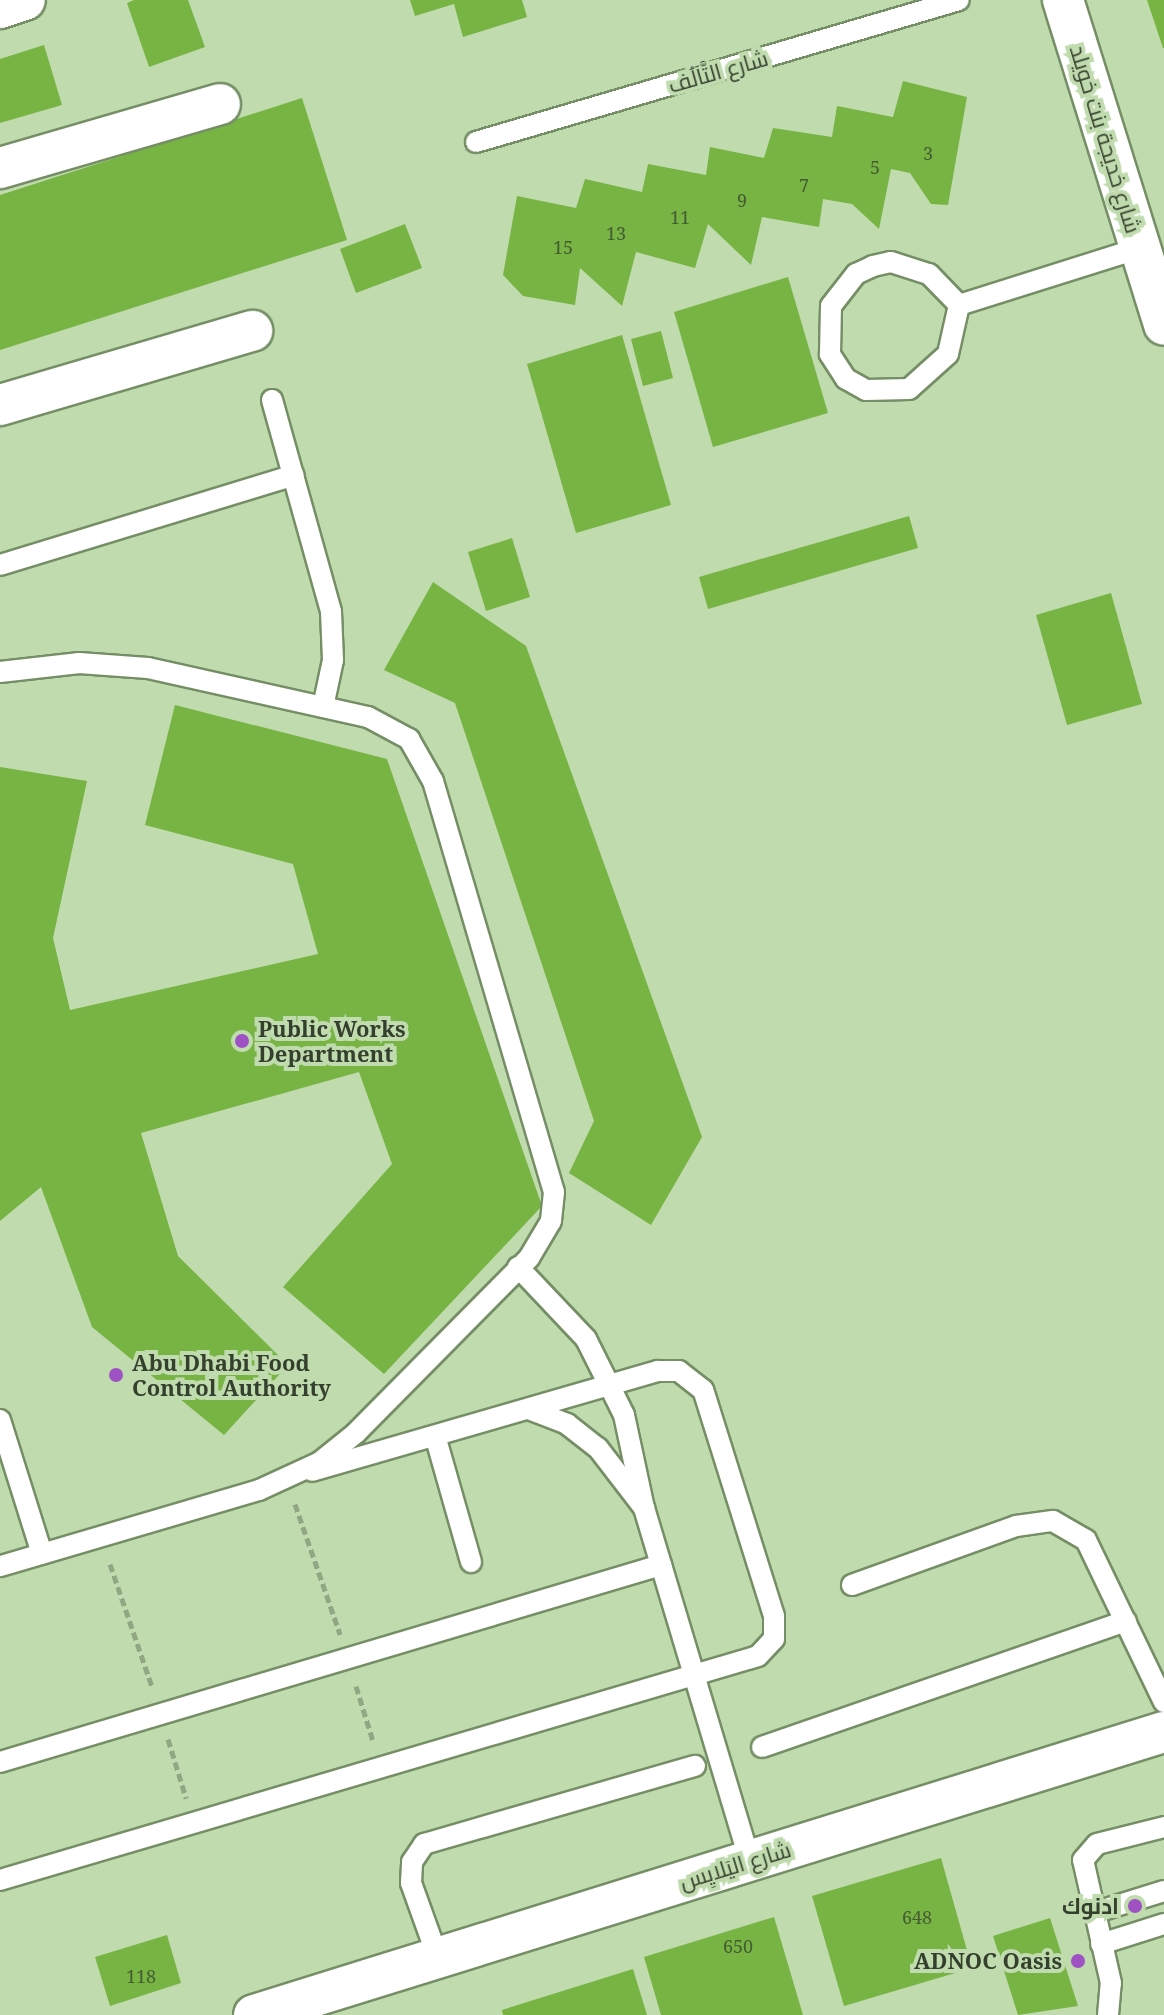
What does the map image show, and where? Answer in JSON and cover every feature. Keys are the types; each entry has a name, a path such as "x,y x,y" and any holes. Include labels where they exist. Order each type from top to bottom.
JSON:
{"street":[{"path":"0,8 25,0"},
{"name":"شارع خديجة بنت خويلد","path":"1063,0 1164,325"},
{"path":"0,168 220,104"},
{"path":"0,405 252,331"},
{"name":"شارع اليَلايِس","path":"254,2015 309,2007 438,1958 1164,1732"}],"lane":[{"name":"شارع التَّآلُف","path":"476,142 959,0"},
{"path":"959,305 1140,248"},
{"path":"891,262 929,274 959,305 948,354 909,389 866,390 846,379 830,354 831,306 856,274 873,266 891,262"},
{"path":"272,400 331,612 333,660 323,707"},
{"path":"0,565 294,475"},
{"path":"0,672 79,663 148,668 323,707 397,729 428,765 552,1177 551,1221 518,1267 356,1433 293,1477"},
{"path":"518,1267 572,1322 612,1385 634,1445 644,1508 750,1861"},
{"path":"0,1566 293,1477 436,1439 669,1370 697,1381 774,1616 776,1631 765,1652 0,1880"},
{"path":"531,1410 583,1435 644,1508"},
{"path":"0,1420 9,1478 42,1554"},
{"path":"436,1439 471,1562"},
{"path":"852,1585 1016,1526 1053,1521 1086,1540 1164,1702"},
{"path":"0,1762 661,1565"},
{"path":"762,1747 1126,1621"},
{"path":"438,1958 411,1883 412,1862 424,1844 695,1766"},
{"path":"1108,2015 1111,1983 1082,1867 1086,1853 1103,1842 1164,1827"},
{"path":"1093,1913 1164,1891"},
{"path":"1101,1944 1164,1924"}],"path":[{"path":"293,1477 380,1766"},
{"path":"100,1537 145,1665"}],"building":[{"path":"134,0 188,0 205,47 149,67 127,3"},
{"path":"410,0 522,0 527,17 463,37 454,4 415,16"},
{"path":"1147,0 1164,0 1164,48 1163,48"},
{"path":"44,45 62,105 0,123 0,59"},
{"path":"903,81 967,97 948,205 931,204 910,173 891,169 879,229 852,204 823,199 819,227 762,217 751,265 708,224 695,268 636,252 622,306 580,268 575,305 523,296 503,275 517,196 576,208 585,179 642,192 648,164 706,175 710,147 764,158 773,128 832,137 837,106 893,117"},
{"path":"302,98 347,240 0,350 0,195"},
{"path":"405,224 422,268 356,293 340,249"},
{"path":"788,277 828,413 713,447 674,312"},
{"path":"661,331 673,378 643,386 631,339"},
{"path":"622,335 671,505 576,533 527,364"},
{"path":"909,516 918,548 708,609 699,577"},
{"path":"512,538 530,597 486,611 468,552"},
{"path":"433,582 526,646 702,1137 651,1225 569,1173 594,1121 455,703 384,670"},
{"path":"1111,593 1142,704 1067,725 1036,615"},
{"name":"Public Works Department","path":"175,705 387,759 542,1206 384,1374 283,1287 392,1164 359,1072 141,1133 178,1256 288,1365 224,1435 92,1327 41,1187 0,1221 0,767 87,781 53,938 70,1010 318,954 293,864 145,825"},
{"path":"941,1858 972,1968 844,2006 812,1896"},
{"path":"774,1917 803,2015 661,2015 644,1957"},
{"path":"1050,1918 1078,2006 1018,2015 993,1936"},
{"path":"167,1935 181,1983 110,2006 95,1957"},
{"path":"633,1969 647,2015 503,2015 502,2010"}],"place":[{"name":"Public Works Department","path":"242,1041"},
{"name":"Abu Dhabi Food Control Authority","path":"116,1375"},
{"name":"ادنوك","path":"1135,1906"},
{"name":"ADNOC Oasis","path":"1078,1961"}]}
